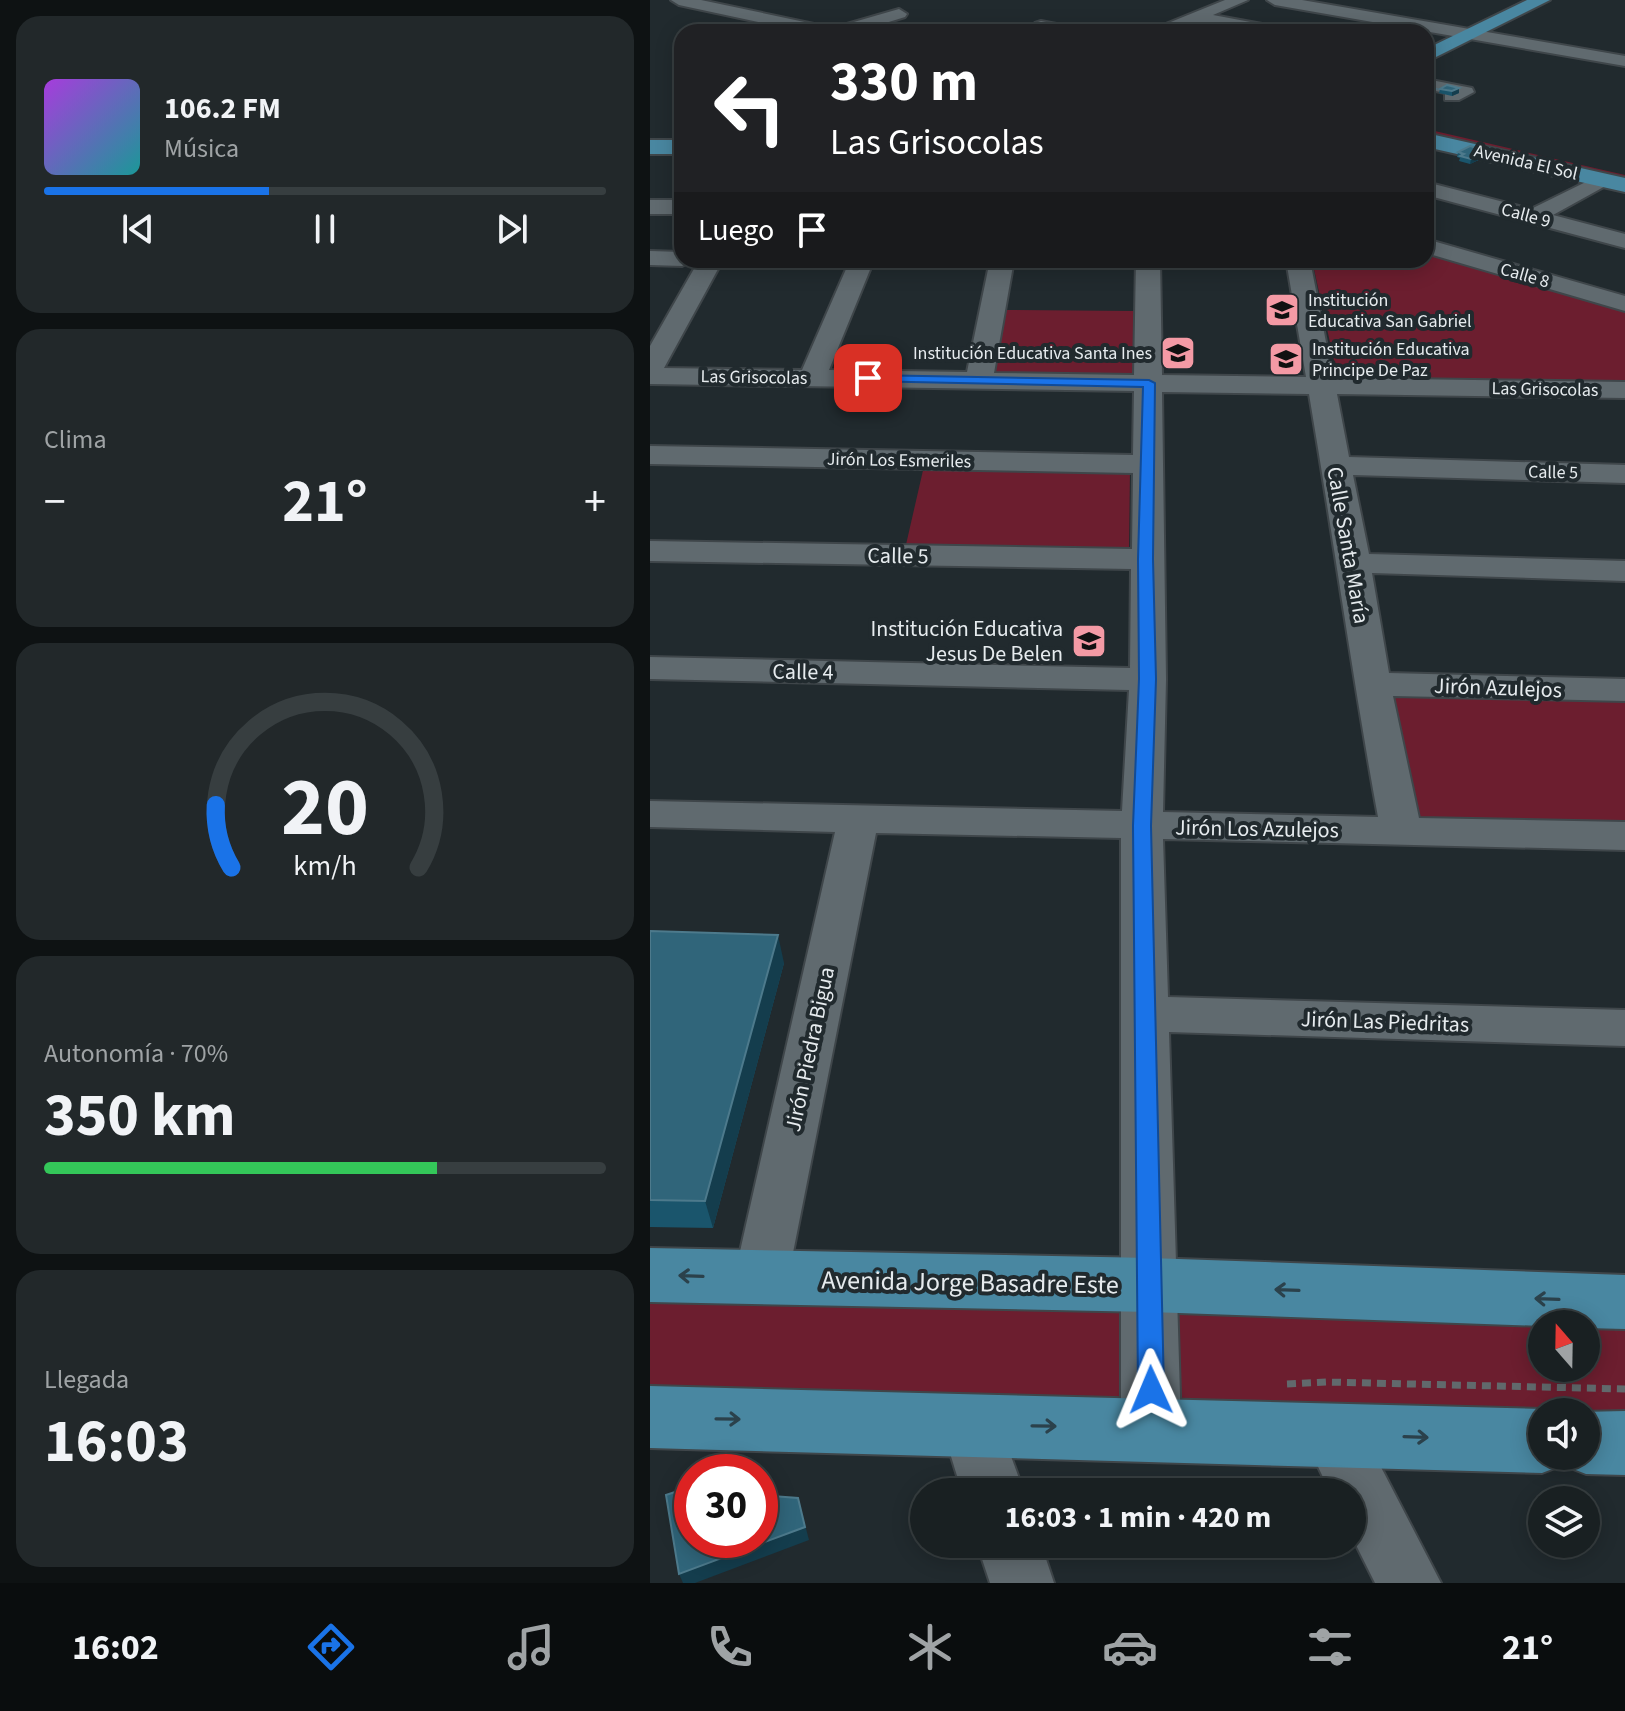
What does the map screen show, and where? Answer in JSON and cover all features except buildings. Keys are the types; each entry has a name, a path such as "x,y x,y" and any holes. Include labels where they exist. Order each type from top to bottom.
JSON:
{"main road":[{"path":"1434,52 1541,0"},
{"name":"Avenida El Sol","path":"1434,128 1474,134 1625,171"},
{"name":"Avenida El Sol","path":"1434,142 1625,185"},
{"path":"650,147 674,147"},
{"path":"650,158 674,159"},
{"name":"Avenida Jorge Basadre Este","path":"650,1275 1150,1285 1625,1302"},
{"path":"650,1417 1151,1428 1528,1441"},
{"path":"1600,1442 1625,1443"}],"street":[{"path":"679,0 791,24"},
{"path":"1176,24 1240,0"},
{"path":"1275,0 1414,24"},
{"path":"865,24 899,14"},
{"path":"1195,17 1234,24"},
{"path":"1434,27 1625,61"},
{"path":"1533,217 1602,180"},
{"name":"Calle 9","path":"1434,190 1625,241"},
{"path":"650,207 674,207"},
{"name":"Calle 8","path":"1434,248 1625,304"},
{"path":"650,258 674,259"},
{"path":"650,330 686,268"},
{"path":"650,369 707,268"},
{"path":"812,378 859,268"},
{"path":"979,380 1000,268"},
{"path":"1148,268 1148,679 1142,826 1151,1428"},
{"name":"Calle Santa María","path":"1299,268 1354,563 1372,684 1401,831"},
{"name":"Las Grisocolas","path":"650,376 1625,390"},
{"name":"Jirón Los Esmeriles","path":"650,455 1148,464"},
{"name":"Calle 5","path":"1336,466 1625,474"},
{"name":"Calle 5","path":"650,551 1146,559"},
{"path":"1354,563 1625,571"},
{"name":"Calle 4","path":"650,668 1148,679"},
{"name":"Jirón Azulejos","path":"1372,684 1625,690"},
{"name":"Jirón Los Azulejos","path":"650,814 1625,836"},
{"name":"Jirón Piedra Bigua","path":"761,1278 858,820"},
{"name":"Jirón Las Piedritas","path":"1146,1014 1625,1028"},
{"path":"971,1424 988,1478"},
{"path":"1333,1435 1409,1583"},
{"path":"1014,1558 1022,1583"}],"path":[{"path":"1278,1384 1326,1382 1625,1389"}],"shaded area":[{"path":"1434,131 1625,175 1625,184 1434,139"},
{"path":"1434,252 1625,308 1625,385 1338,379 1314,268 1434,268"},
{"path":"1005,310 1134,311 1136,376 993,374"},
{"path":"924,466 1130,468 1129,552 905,549"},
{"path":"1385,691 1625,697 1625,826 1410,822"},
{"path":"650,1285 1125,1298 1126,1409 650,1391"},
{"path":"1171,1303 1528,1315 1528,1382 1600,1382 1600,1317 1625,1318 1625,1425 1600,1417 1600,1398 1528,1398 1528,1412 1174,1410"}],"place":[{"name":"Institución Educativa San Gabriel","path":"1282,310"},
{"name":"Institución Educativa Santa Ines","path":"1178,353"},
{"name":"Institución Educativa Principe De Paz","path":"1286,359"},
{"name":"Institución Educativa Jesus De Belen","path":"1089,641"}],"route":[{"path":"868,378 1149,383 1146,559 1148,679 1142,826 1151,1390"}]}
